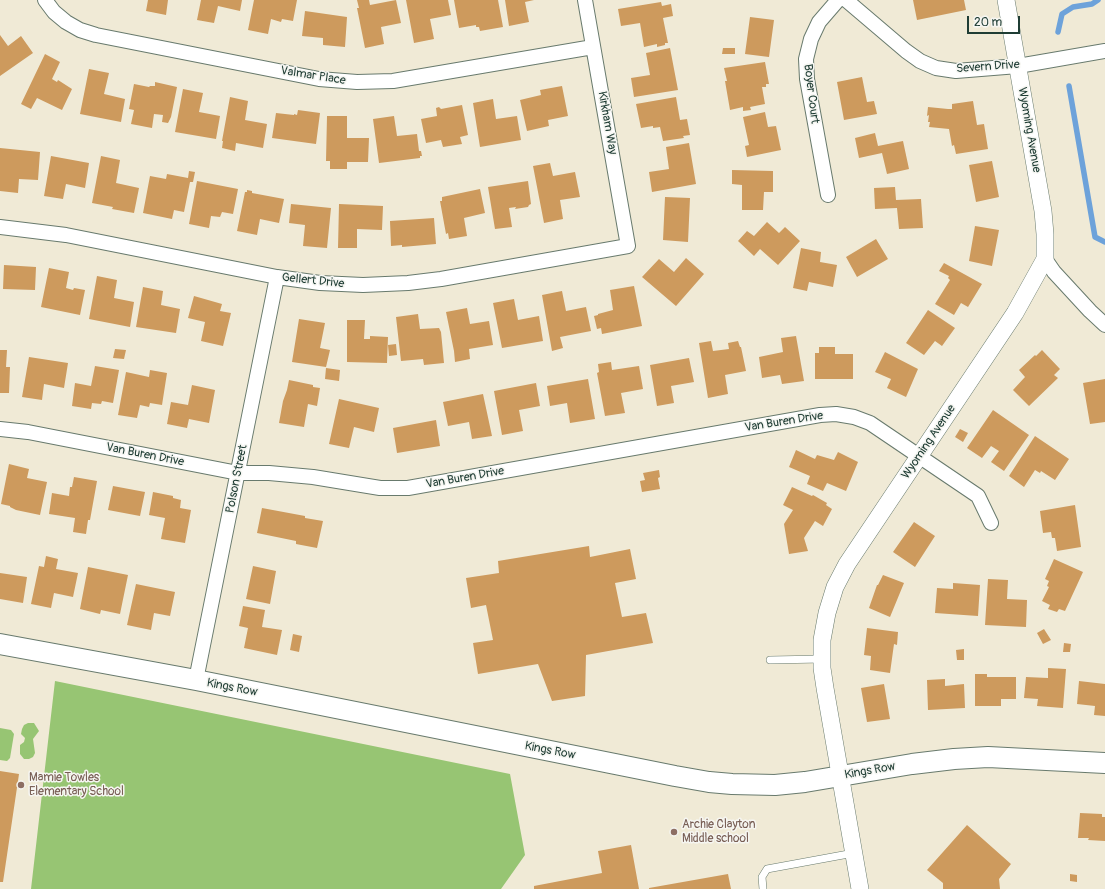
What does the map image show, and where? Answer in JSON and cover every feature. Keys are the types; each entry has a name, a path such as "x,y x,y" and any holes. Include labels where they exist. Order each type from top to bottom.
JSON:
{"main road":[{"name":"Kings Row","path":"0,644 196,680 708,782 775,785 805,782 912,764 954,759 996,758 1105,763"}],"street":[{"name":"Valmar Place","path":"45,0 54,12 66,22 80,30 96,35 319,79 358,82 393,81 594,47"},
{"name":"Kirkham Way","path":"585,0 628,246"},
{"name":"Boyer Court","path":"828,195 807,79 806,59 811,39 819,22 838,0"},
{"name":"Severn Drive","path":"846,0 906,51 920,61 936,68 956,71 1018,66 1105,51"},
{"name":"Wyoming Avenue","path":"860,889 824,688 822,640 827,613 835,587 847,564 1015,314 1045,259 1046,234 1043,210 1006,0"},
{"name":"Gellert Drive","path":"0,227 66,235 277,277 320,283 363,285 408,283 441,279 628,246"},
{"path":"1045,259 1054,272 1105,325"},
{"name":"Polson Street","path":"196,680 277,277"},
{"name":"Van Buren Drive","path":"0,429 28,432 238,474 269,473 313,477 380,488 408,488 812,416 836,414 854,416 870,423 920,455 978,496 992,523"}],"lane":[{"path":"770,660 822,659"},
{"path":"763,889 762,877 764,872 771,867 854,853"}],"green space":[{"path":"55,681 510,774 525,855 501,889 31,889"},
{"path":"34,723 39,731 33,739 35,753 33,757 24,759 20,754 20,745 24,742 25,738 21,734 24,725"},
{"path":"0,728 11,730 14,734 10,758 7,761 0,760"}],"building":[{"path":"148,0 168,0 166,15 146,11"},
{"path":"201,0 242,0 240,11 218,6 214,23 197,20"},
{"path":"254,0 297,0 293,21 282,19 281,22 271,19 268,34 248,30"},
{"path":"357,0 369,0 370,5 396,0 401,23 381,27 384,44 365,48 357,8 359,8"},
{"path":"406,0 448,0 451,15 430,19 434,39 414,43"},
{"path":"454,0 498,0 503,27 480,31 479,27 476,27 476,25 459,28"},
{"path":"505,0 534,0 525,2 529,22 509,26"},
{"path":"913,0 964,0 966,10 917,20"},
{"path":"661,2 662,6 671,4 673,16 663,18 668,43 657,47 657,44 644,47 640,23 621,26 618,9"},
{"path":"305,11 347,17 345,47 323,45 323,38 302,36"},
{"path":"750,17 774,20 769,57 745,54"},
{"path":"0,35 8,46 21,36 33,53 0,76"},
{"path":"670,48 678,90 634,97 631,78 650,75 646,53"},
{"path":"723,48 735,48 735,54 722,54"},
{"path":"45,54 60,62 52,79 57,82 58,80 72,89 62,110 37,98 31,109 21,104"},
{"path":"765,62 769,84 766,84 766,87 762,87 765,104 750,107 751,110 743,111 743,107 730,110 724,68"},
{"path":"89,69 109,73 104,94 125,99 121,122 80,114"},
{"path":"862,77 867,102 874,101 877,114 844,120 837,82"},
{"path":"155,82 177,87 171,117 168,123 162,122 163,115 154,114 152,128 131,124 134,110 129,109 134,84 149,87 155,86"},
{"path":"562,86 568,116 548,120 549,126 527,131 520,100 541,95 540,90"},
{"path":"183,89 203,93 199,112 220,116 216,139 175,132"},
{"path":"230,97 248,101 245,120 267,124 263,148 236,143 235,151 222,148"},
{"path":"676,97 680,120 687,119 690,135 683,136 684,138 663,141 660,127 653,128 653,126 641,128 636,104"},
{"path":"493,99 496,119 517,116 521,140 480,147 473,103"},
{"path":"973,101 977,125 984,124 988,149 956,154 954,145 952,146 949,129 929,127 929,115 927,116 928,107 952,109 952,104"},
{"path":"462,105 468,135 460,137 462,144 443,147 441,140 426,143 421,119 437,116 436,108 439,107 441,109"},
{"path":"298,110 320,113 316,144 272,138 276,113 297,115"},
{"path":"765,112 768,127 776,126 781,150 747,157 745,146 749,145 743,117"},
{"path":"327,116 347,116 347,138 369,138 368,162 347,162 347,169 330,169 330,161 326,161"},
{"path":"394,116 397,136 417,134 419,151 421,151 422,156 420,156 420,158 379,163 373,119"},
{"path":"875,133 878,146 903,141 909,169 887,174 882,153 859,158 855,138"},
{"path":"689,143 696,184 652,192 649,172 669,169 666,147"},
{"path":"0,148 40,152 38,180 19,179 18,193 0,191"},
{"path":"51,156 89,163 85,188 66,184 63,199 44,196"},
{"path":"101,156 120,160 116,183 139,188 134,213 112,209 113,207 92,203"},
{"path":"992,161 999,197 976,202 969,165"},
{"path":"550,163 553,176 575,172 580,197 560,200 563,219 544,223 533,166"},
{"path":"732,170 773,171 773,192 764,192 763,210 742,210 742,185 732,184"},
{"path":"189,171 195,172 193,182 190,182 184,212 174,210 172,219 143,213 150,176 166,179 167,174 188,178"},
{"path":"197,181 238,189 233,214 222,212 220,217 211,216 209,228 189,224"},
{"path":"528,181 531,204 528,207 515,209 516,207 509,208 512,227 495,229 488,187"},
{"path":"895,187 896,200 921,199 923,228 899,229 897,208 875,209 874,188"},
{"path":"480,189 485,213 464,218 467,236 449,239 448,233 446,234 440,201 442,201 442,197"},
{"path":"247,190 252,191 252,193 284,199 279,223 260,219 257,235 237,231 245,192 247,192"},
{"path":"665,197 690,198 688,242 663,240"},
{"path":"291,204 331,208 327,248 303,246 305,225 289,223"},
{"path":"339,204 383,206 382,230 357,229 357,248 338,248"},
{"path":"434,218 436,244 402,247 402,245 391,246 390,221"},
{"path":"767,222 779,233 785,227 800,241 778,265 760,249 754,256 738,241 747,231 754,236"},
{"path":"975,226 999,230 992,266 969,261"},
{"path":"876,239 888,259 857,277 846,257"},
{"path":"801,248 821,252 820,262 837,265 833,287 809,282 807,291 793,288"},
{"path":"686,258 704,274 676,306 642,277 659,259 674,272"},
{"path":"944,263 982,284 968,307 961,303 954,315 935,304 950,280 948,278 949,276 939,271"},
{"path":"4,265 36,267 35,290 3,289"},
{"path":"49,268 69,272 66,288 73,290 74,288 85,290 80,315 41,307"},
{"path":"97,276 117,280 114,298 134,302 130,327 89,319"},
{"path":"634,286 642,326 602,334 601,328 597,329 594,316 613,310 610,290"},
{"path":"143,287 163,291 161,305 180,309 176,333 136,327"},
{"path":"562,291 566,311 586,307 591,331 560,337 563,348 552,351 542,295"},
{"path":"194,296 222,304 220,311 231,313 223,346 201,341 205,322 188,318"},
{"path":"514,299 518,320 539,316 543,341 502,348 493,303"},
{"path":"467,308 470,324 489,321 493,345 469,349 470,359 455,362 446,312"},
{"path":"928,310 955,328 942,346 935,341 924,355 906,343"},
{"path":"418,314 420,329 439,328 441,332 444,363 424,365 423,359 401,361 396,317"},
{"path":"299,319 325,323 320,348 330,350 326,367 292,362"},
{"path":"347,320 365,320 364,339 370,339 370,336 388,337 387,363 347,362"},
{"path":"796,336 804,381 782,384 780,375 762,378 759,357 783,352 781,338"},
{"path":"711,341 713,351 729,349 728,343 738,341 741,347 746,371 725,375 728,394 708,398 699,343"},
{"path":"396,344 397,355 389,356 388,345"},
{"path":"819,347 835,347 835,354 853,354 853,379 815,379 815,353 819,353"},
{"path":"115,349 126,350 124,359 113,358"},
{"path":"0,350 7,350 6,367 10,367 9,393 0,393"},
{"path":"1042,350 1060,369 1054,375 1058,378 1029,406 1013,390 1025,377 1019,370"},
{"path":"885,352 918,369 906,397 887,388 891,379 875,372"},
{"path":"29,357 68,363 64,388 44,384 42,400 22,397"},
{"path":"689,358 694,382 671,386 674,403 657,406 650,365"},
{"path":"611,362 612,370 639,366 643,389 621,393 625,413 605,416 597,373 599,372 598,364"},
{"path":"95,366 119,370 113,403 102,401 101,404 92,403 91,409 72,406 75,383 91,386"},
{"path":"326,368 340,370 339,381 325,379"},
{"path":"150,370 167,373 162,405 150,403 149,407 140,405 137,418 118,415 126,372 149,377"},
{"path":"588,379 595,419 570,423 567,403 550,406 547,386"},
{"path":"1105,379 1105,422 1090,424 1083,383"},
{"path":"289,380 320,388 317,406 308,404 304,427 279,423"},
{"path":"536,383 540,406 519,410 523,431 502,435 494,391"},
{"path":"192,385 215,390 209,423 189,419 187,428 167,424 171,402 188,405"},
{"path":"483,394 492,436 472,439 469,422 448,426 443,402"},
{"path":"339,399 379,408 374,432 354,427 349,448 329,444"},
{"path":"993,410 1029,435 1004,471 991,462 999,451 991,446 982,458 967,448"},
{"path":"436,420 440,446 397,453 393,428"},
{"path":"960,429 968,433 963,442 955,437"},
{"path":"1035,436 1069,459 1055,480 1041,471 1040,473 1035,470 1024,487 1009,476"},
{"path":"796,450 815,459 817,455 834,460 838,452 858,462 846,491 827,483 823,491 807,484 810,476 789,467"},
{"path":"9,464 29,469 27,478 47,482 40,515 16,510 10,506 1,504"},
{"path":"659,470 660,477 658,478 660,489 642,492 640,481 645,480 643,473"},
{"path":"74,477 97,481 86,534 73,532 75,518 49,514 52,493 69,496 70,487 72,487"},
{"path":"113,486 145,492 140,516 108,510"},
{"path":"792,487 812,496 813,495 827,503 826,505 832,509 823,526 815,521 804,538 808,551 789,554 784,524 793,510 783,505"},
{"path":"153,492 173,496 173,498 181,500 180,508 191,510 185,543 161,539 165,518 149,515"},
{"path":"1075,505 1081,547 1057,551 1055,538 1052,538 1051,532 1043,533 1040,511"},
{"path":"262,508 323,521 317,548 296,544 296,541 257,533"},
{"path":"914,522 935,536 915,567 893,552"},
{"path":"589,546 590,557 630,549 636,579 615,583 622,617 646,613 653,643 586,655 585,696 552,701 538,664 478,674 473,643 493,640 486,605 471,608 466,578 499,573 498,561"},
{"path":"46,556 58,559 56,569 78,573 73,597 54,593 51,608 31,604 39,566 44,567"},
{"path":"1054,559 1083,572 1065,611 1059,609 1057,612 1048,609 1050,605 1042,601 1049,587 1047,586 1049,581 1045,579"},
{"path":"253,566 276,571 270,604 246,599"},
{"path":"88,567 128,575 120,614 101,610 100,614 80,609"},
{"path":"0,573 27,577 23,603 0,599"},
{"path":"883,575 904,583 890,617 869,608 877,585"},
{"path":"988,579 1008,580 1007,599 1027,600 1026,627 985,625"},
{"path":"953,583 980,585 978,616 935,613 937,588 953,589"},
{"path":"136,584 175,592 170,616 154,613 151,630 127,625"},
{"path":"243,606 265,610 262,627 282,630 277,655 244,648 248,628 239,626"},
{"path":"867,628 898,632 897,645 894,644 890,673 870,670 871,656 864,655"},
{"path":"1044,629 1051,640 1043,644 1037,633"},
{"path":"293,634 302,636 299,652 290,650"},
{"path":"1064,643 1071,644 1070,652 1063,652"},
{"path":"964,649 964,660 957,660 956,650"},
{"path":"1048,668 1066,669 1063,708 1037,706 1038,699 1024,698 1026,677 1048,678"},
{"path":"975,674 987,674 987,677 1016,677 1016,699 1001,699 1001,706 975,706"},
{"path":"945,679 945,686 964,684 965,708 928,710 927,680"},
{"path":"1079,681 1105,684 1105,716 1094,715 1095,706 1077,704"},
{"path":"884,684 890,719 867,722 861,688"},
{"path":"0,771 19,774 3,882 0,882"},
{"path":"1080,813 1102,814 1102,817 1105,817 1105,841 1088,840 1089,838 1078,838"},
{"path":"967,825 1011,864 999,879 1000,889 943,889 943,883 927,870"},
{"path":"631,845 639,889 534,889 534,886 602,873 598,851"},
{"name":"Archie Clayton Middle school","path":"728,874 731,889 649,889 649,888"},
{"path":"1070,874 1077,875 1077,882 1070,881"}],"waterway":[{"path":"1058,32 1062,14 1073,7 1092,4 1098,0"},
{"path":"1069,86 1095,237 1105,242"}],"place":[{"name":"Mamie Towles Elementary School","path":"21,785"},
{"name":"Archie Clayton Middle school","path":"674,832"}]}
